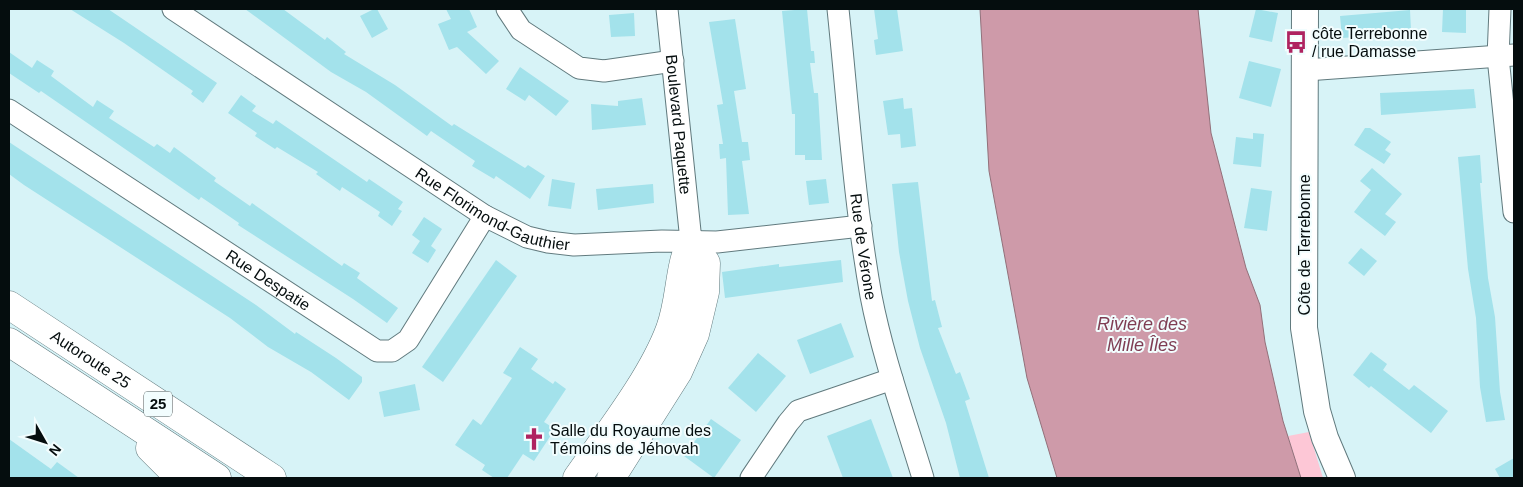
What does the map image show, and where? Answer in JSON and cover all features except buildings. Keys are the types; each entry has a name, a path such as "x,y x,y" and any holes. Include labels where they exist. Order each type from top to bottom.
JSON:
{"highway":[{"path":"577,478 662,349 674,318 683,258 691,241"},
{"path":"612,478 678,372 695,334 705,292 706,263 691,241"},
{"name":"Autoroute 25","path":"9,305 272,478"},
{"name":"Autoroute 25","path":"9,342 217,478"},
{"path":"112,410 180,478"}],"main road":[{"name":"Côte de Terrebonne","path":"1305,9 1304,328 1316,411 1342,478"}],"street":[{"name":"Rue Florimond-Gauthier","path":"173,9 485,216 527,236 561,244 589,245 691,241 717,242 861,226"},
{"path":"507,9 521,30 579,68 604,71 673,61"},
{"name":"Boulevard Paquette","path":"667,9 691,241"},
{"name":"Rue de Vérone","path":"838,9 861,226 872,297 892,379 924,478"},
{"path":"1500,9 1506,56 1514,212"},
{"path":"1306,70 1506,56"},
{"name":"Rue Despatie","path":"9,110 377,351 392,351 408,340 485,216"},
{"path":"751,478 798,411 892,379"}],"shaded area":[{"path":"1309,432 1323,478 1301,478 1288,436"}],"water":[{"name":"Rivière des Mille Îles","path":"980,9 1198,9 1211,133 1246,268 1260,305 1265,342 1283,421 1301,478 1057,478 1027,378 989,171"}],"place":[{"name":"côte Terrebonne / rue Damasse","path":"1296,42"},
{"name":"Salle du Royaume des Témoins de Jéhovah","path":"534,439"}]}
